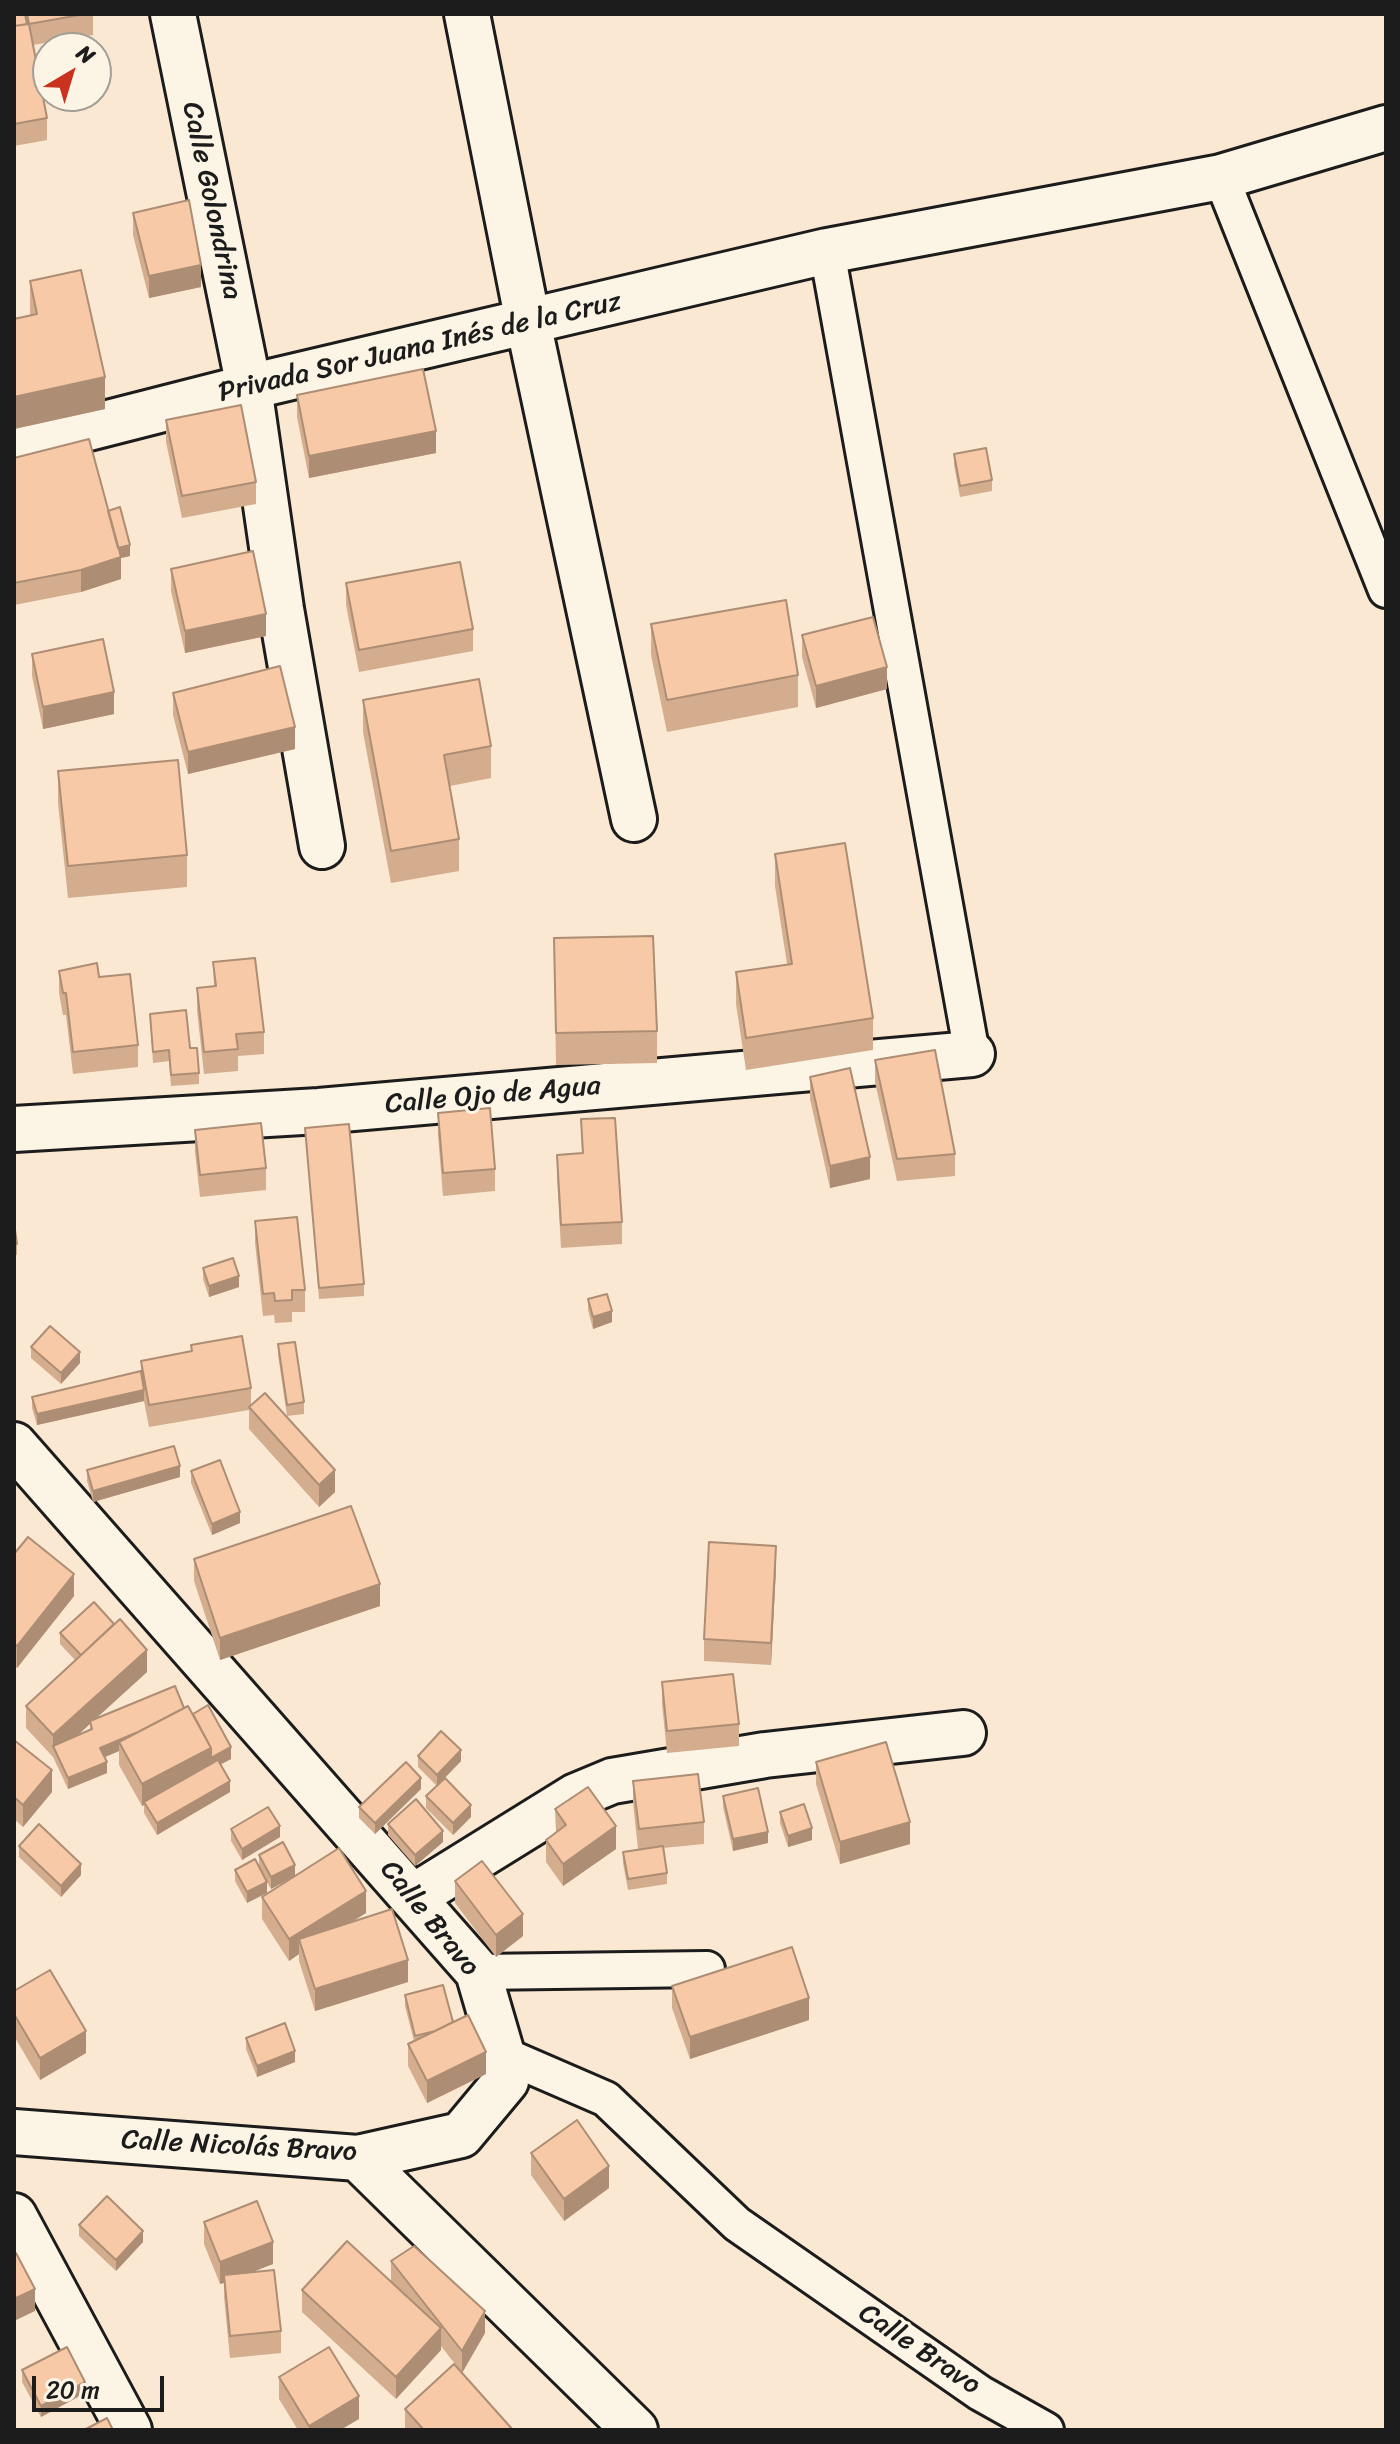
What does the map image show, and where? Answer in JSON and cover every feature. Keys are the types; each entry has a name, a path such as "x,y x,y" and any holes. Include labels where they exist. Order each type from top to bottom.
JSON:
{"street":[{"name":"Calle Golondrina","path":"173,14 249,387 281,609 322,846"},
{"path":"467,14 528,322 634,819"},
{"name":"Privada Sor Juana Inés de la Cruz","path":"14,447 249,387 827,251 1221,177 1386,128"},
{"path":"1221,177 1386,590"},
{"path":"827,251 972,1054"},
{"name":"Calle Ojo de Agua","path":"14,1129 319,1111 972,1054"},
{"name":"Calle Bravo","path":"14,1445 478,1972 502,2054 606,2099 737,2224 980,2393 1046,2430"},
{"path":"413,1897 576,1796 612,1781 765,1755 963,1733"},
{"path":"478,1972 707,1969"},
{"name":"Calle Nicolás Bravo","path":"14,2132 358,2158 461,2135 506,2081 502,2054"},
{"path":"358,2158 635,2430"},
{"path":"14,2216 129,2430"}],"building":[{"path":"14,14 25,14 27,24 14,26"},
{"path":"27,14 85,14 29,24"},
{"path":"29,24 32,40 32,112 46,112 47,118 14,124 14,26"},
{"path":"189,200 201,265 149,276 133,213"},
{"path":"81,270 105,377 14,397 14,319 37,314 30,281"},
{"path":"423,369 436,431 309,456 297,395"},
{"path":"241,405 256,482 182,496 166,420"},
{"path":"89,439 121,557 81,570 14,583 14,458"},
{"path":"986,448 992,480 960,486 954,454"},
{"path":"120,507 130,545 118,548 108,511"},
{"path":"253,551 266,614 185,631 171,569"},
{"path":"460,562 473,629 359,650 346,583"},
{"path":"786,600 798,675 667,700 651,624"},
{"path":"873,617 887,667 816,686 802,635"},
{"path":"103,639 114,692 43,707 32,654"},
{"path":"280,666 295,727 188,752 173,693"},
{"path":"479,679 491,746 444,755 459,839 391,851 363,700"},
{"path":"178,760 187,855 68,866 58,771"},
{"path":"845,843 873,1018 746,1038 736,972 792,964 775,854"},
{"path":"653,936 657,1031 556,1033 554,938"},
{"path":"255,958 264,1032 236,1034 238,1049 204,1052 197,988 216,986 213,962"},
{"path":"97,963 99,977 130,974 138,1045 73,1052 66,993 63,993 59,971"},
{"path":"186,1010 190,1048 197,1048 199,1073 171,1075 169,1050 153,1052 150,1014"},
{"path":"935,1050 955,1154 897,1159 875,1060"},
{"path":"850,1068 870,1157 830,1166 810,1077"},
{"path":"490,1108 495,1169 443,1173 438,1113"},
{"path":"615,1118 622,1222 561,1225 557,1155 583,1153 581,1119"},
{"path":"261,1123 266,1168 200,1175 195,1130"},
{"path":"349,1124 364,1284 319,1288 305,1128"},
{"path":"297,1217 305,1290 292,1290 292,1300 275,1301 274,1293 263,1294 255,1221"},
{"path":"233,1258 239,1276 209,1286 203,1268"},
{"path":"607,1294 612,1311 593,1317 588,1299"},
{"path":"50,1326 80,1352 61,1373 31,1347"},
{"path":"242,1336 251,1388 149,1405 141,1361 192,1351 191,1345"},
{"path":"295,1342 304,1402 287,1405 278,1344"},
{"path":"141,1371 144,1390 37,1414 32,1397"},
{"path":"265,1393 335,1470 319,1485 249,1407"},
{"path":"174,1446 180,1466 93,1491 87,1470"},
{"path":"220,1460 240,1512 212,1524 191,1471"},
{"path":"351,1506 380,1584 220,1638 194,1559"},
{"path":"28,1537 74,1574 17,1646 14,1644 14,1554"},
{"path":"709,1542 776,1546 771,1643 704,1639"},
{"path":"94,1602 114,1624 81,1655 60,1633"},
{"path":"120,1619 147,1650 53,1735 26,1706"},
{"path":"733,1674 739,1724 667,1731 662,1682"},
{"path":"175,1686 184,1708 100,1748 107,1762 68,1778 53,1746 92,1729 90,1721"},
{"path":"208,1705 231,1747 211,1758 211,1748 193,1714"},
{"path":"188,1706 211,1748 142,1784 119,1742"},
{"path":"441,1731 461,1750 437,1775 418,1756"},
{"path":"14,1740 52,1770 23,1805 14,1797"},
{"path":"886,1742 910,1822 840,1842 816,1762"},
{"path":"218,1760 230,1781 157,1823 144,1802"},
{"path":"406,1762 421,1778 375,1823 359,1807"},
{"path":"698,1774 704,1822 639,1829 633,1781"},
{"path":"445,1778 471,1805 453,1823 426,1796"},
{"path":"588,1787 616,1826 563,1864 546,1840 566,1825 555,1809"},
{"path":"758,1788 768,1832 733,1839 723,1796"},
{"path":"416,1799 443,1831 415,1855 388,1824"},
{"path":"804,1804 812,1828 788,1836 780,1812"},
{"path":"268,1807 280,1826 242,1849 231,1829"},
{"path":"39,1824 81,1864 61,1886 19,1846"},
{"path":"283,1842 295,1865 271,1877 259,1855"},
{"path":"663,1846 667,1873 628,1879 623,1852"},
{"path":"339,1848 366,1891 289,1939 262,1897"},
{"path":"255,1859 267,1882 247,1892 235,1870"},
{"path":"482,1861 523,1914 496,1935 455,1881"},
{"path":"392,1909 408,1960 315,1989 299,1939"},
{"path":"792,1947 809,1998 690,2037 672,1986"},
{"path":"50,1970 86,2031 40,2058 14,2014 14,1991"},
{"path":"443,1985 453,2022 415,2036 405,1995"},
{"path":"468,2015 486,2052 427,2081 408,2044"},
{"path":"285,2023 295,2051 257,2066 246,2038"},
{"path":"577,2120 609,2166 564,2199 531,2153"},
{"path":"107,2196 143,2231 116,2260 79,2225"},
{"path":"257,2201 273,2242 220,2262 204,2222"},
{"path":"347,2241 441,2328 396,2377 302,2290"},
{"path":"414,2246 485,2311 462,2351 391,2261"},
{"path":"14,2254 35,2289 14,2299"},
{"path":"274,2270 281,2331 230,2336 224,2275"},
{"path":"67,2347 85,2382 41,2406 22,2370"},
{"path":"329,2347 359,2396 309,2426 279,2377"},
{"path":"454,2364 513,2430 424,2430 405,2409"},
{"path":"107,2418 113,2430 84,2430"}]}
